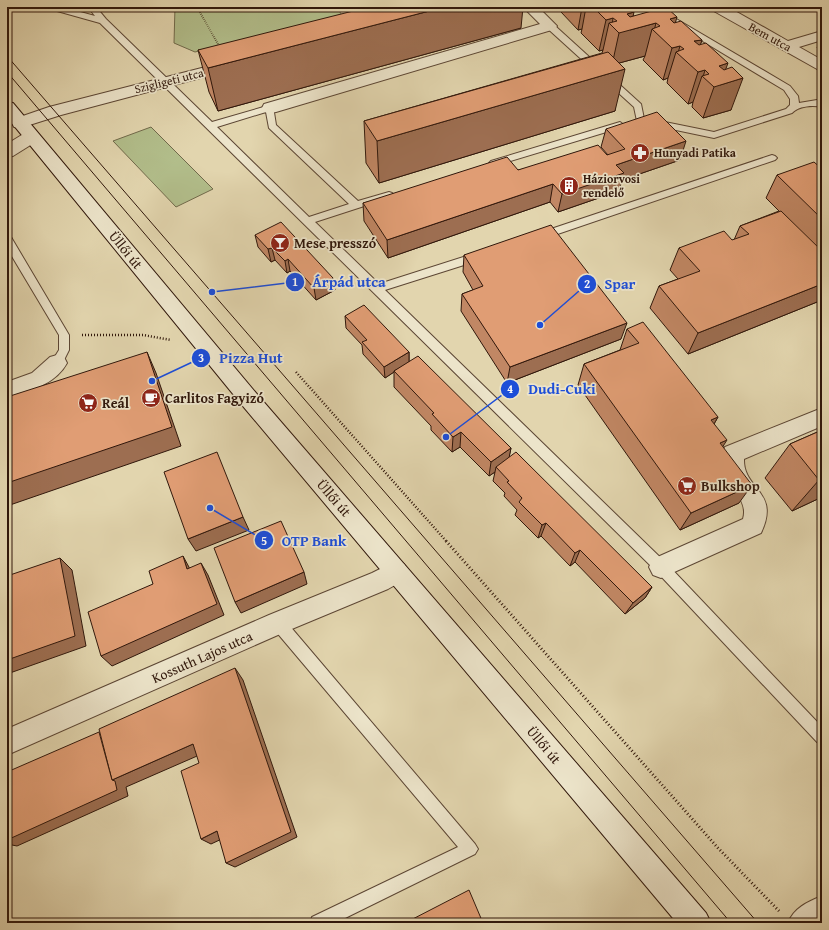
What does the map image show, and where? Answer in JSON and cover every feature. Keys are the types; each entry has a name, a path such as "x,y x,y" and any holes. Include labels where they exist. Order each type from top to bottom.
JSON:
{"street":[{"path":"530,7 550,26"},
{"name":"Bem utca","path":"717,7 822,66"},
{"path":"270,108 550,26"},
{"path":"786,46 822,35"},
{"name":"Szigligeti utca","path":"7,152 19,122 55,111 250,60"},
{"name":"Üllői út","path":"19,122 78,191 249,399 696,923"},
{"path":"7,390 39,379 57,363"},
{"path":"661,567 753,526 756,510 752,499 735,476 732,464 733,454 822,417"},
{"name":"Kossuth Lajos utca","path":"7,742 278,623 380,581 396,572"},
{"path":"792,918 822,911"}],"lane":[{"path":"53,7 103,21"},
{"path":"92,7 103,21 661,567 822,737"},
{"path":"650,7 787,88 796,99 795,106"},
{"path":"550,26 638,106 640,119"},
{"path":"483,167 640,119 714,135 789,111 795,106 817,103 822,104"},
{"path":"210,126 270,108 272,126 356,205"},
{"path":"533,238 667,195 772,158"},
{"path":"307,221 401,191"},
{"path":"7,240 64,335 64,350 57,363"},
{"path":"376,289 488,253"},
{"path":"278,623 470,849 318,923"}],"path":[{"path":"197,7 221,50"},
{"path":"296,372 718,848 792,918"}],"green space":[{"path":"175,7 336,7 342,15 195,52 174,43"},
{"path":"151,127 213,189 176,207 113,141"}],"building":[{"path":"369,7 445,7 208,68 198,50"},
{"path":"593,7 629,7 634,12 627,14 630,17 666,7 677,17 670,19 674,23 681,21 702,40 694,41 699,45 706,43 728,63 719,66 724,70 732,67 743,78 714,87 702,76 709,74 705,70 698,72 676,52 684,49 680,46 672,48 652,29 660,26 656,23 619,33 609,23 617,21 613,18 606,20"},
{"path":"608,52 625,69 377,141 364,121"},
{"path":"657,112 686,141 616,165 624,173 562,194 553,184 387,240 363,203 507,157 518,170 598,145 607,155 625,149 606,129"},
{"path":"814,162 822,169 822,219 777,175"},
{"path":"781,211 822,251 822,284 698,333 659,286 700,271 679,248 724,231 732,240 749,234 740,226"},
{"path":"281,222 333,278 314,288 288,259 285,261 272,248 268,249 255,235"},
{"path":"551,225 627,323 510,367 462,294 483,286 464,255"},
{"path":"364,305 409,352 384,367 362,342 367,340 345,316"},
{"path":"643,322 718,417 711,420 727,440 720,443 752,485 691,513 584,364 639,343 627,329"},
{"path":"147,352 172,427 7,483 7,397"},
{"path":"418,356 511,448 491,462 461,432 453,437 432,414 434,413 394,371"},
{"path":"822,430 822,478 819,480 790,444"},
{"path":"217,452 243,517 188,539 164,472"},
{"path":"516,452 652,587 633,603 580,550 575,553 546,523 542,525 519,502 522,498 507,482 509,481 496,467"},
{"path":"281,521 304,572 235,602 214,548"},
{"path":"183,556 187,569 201,563 217,604 101,656 88,612 153,584 149,571"},
{"path":"60,558 75,636 7,660 7,576"},
{"path":"235,668 291,832 226,863 217,831 201,839 181,771 199,763 193,744 112,780 99,729"},
{"path":"99,732 112,780 115,781 117,790 7,840 7,772"},
{"path":"469,890 483,923 405,923"}],"tram line":[{"path":"7,56 758,923"},
{"path":"7,72 731,923"}],"place":[{"name":"Hunyadi Patika","path":"640,153"},
{"name":"Háziorvosi rendelő","path":"569,186"},
{"name":"Mese presszó","path":"280,243"},
{"name":"Árpád utca","path":"212,292"},
{"name":"Spar","path":"540,325"},
{"name":"Pizza Hut","path":"152,381"},
{"name":"Carlitos Fagyizó","path":"151,398"},
{"name":"Reál","path":"88,403"},
{"name":"Dudi-Cuki","path":"446,437"},
{"name":"Bulkshop","path":"687,486"},
{"name":"OTP Bank","path":"210,508"}]}
